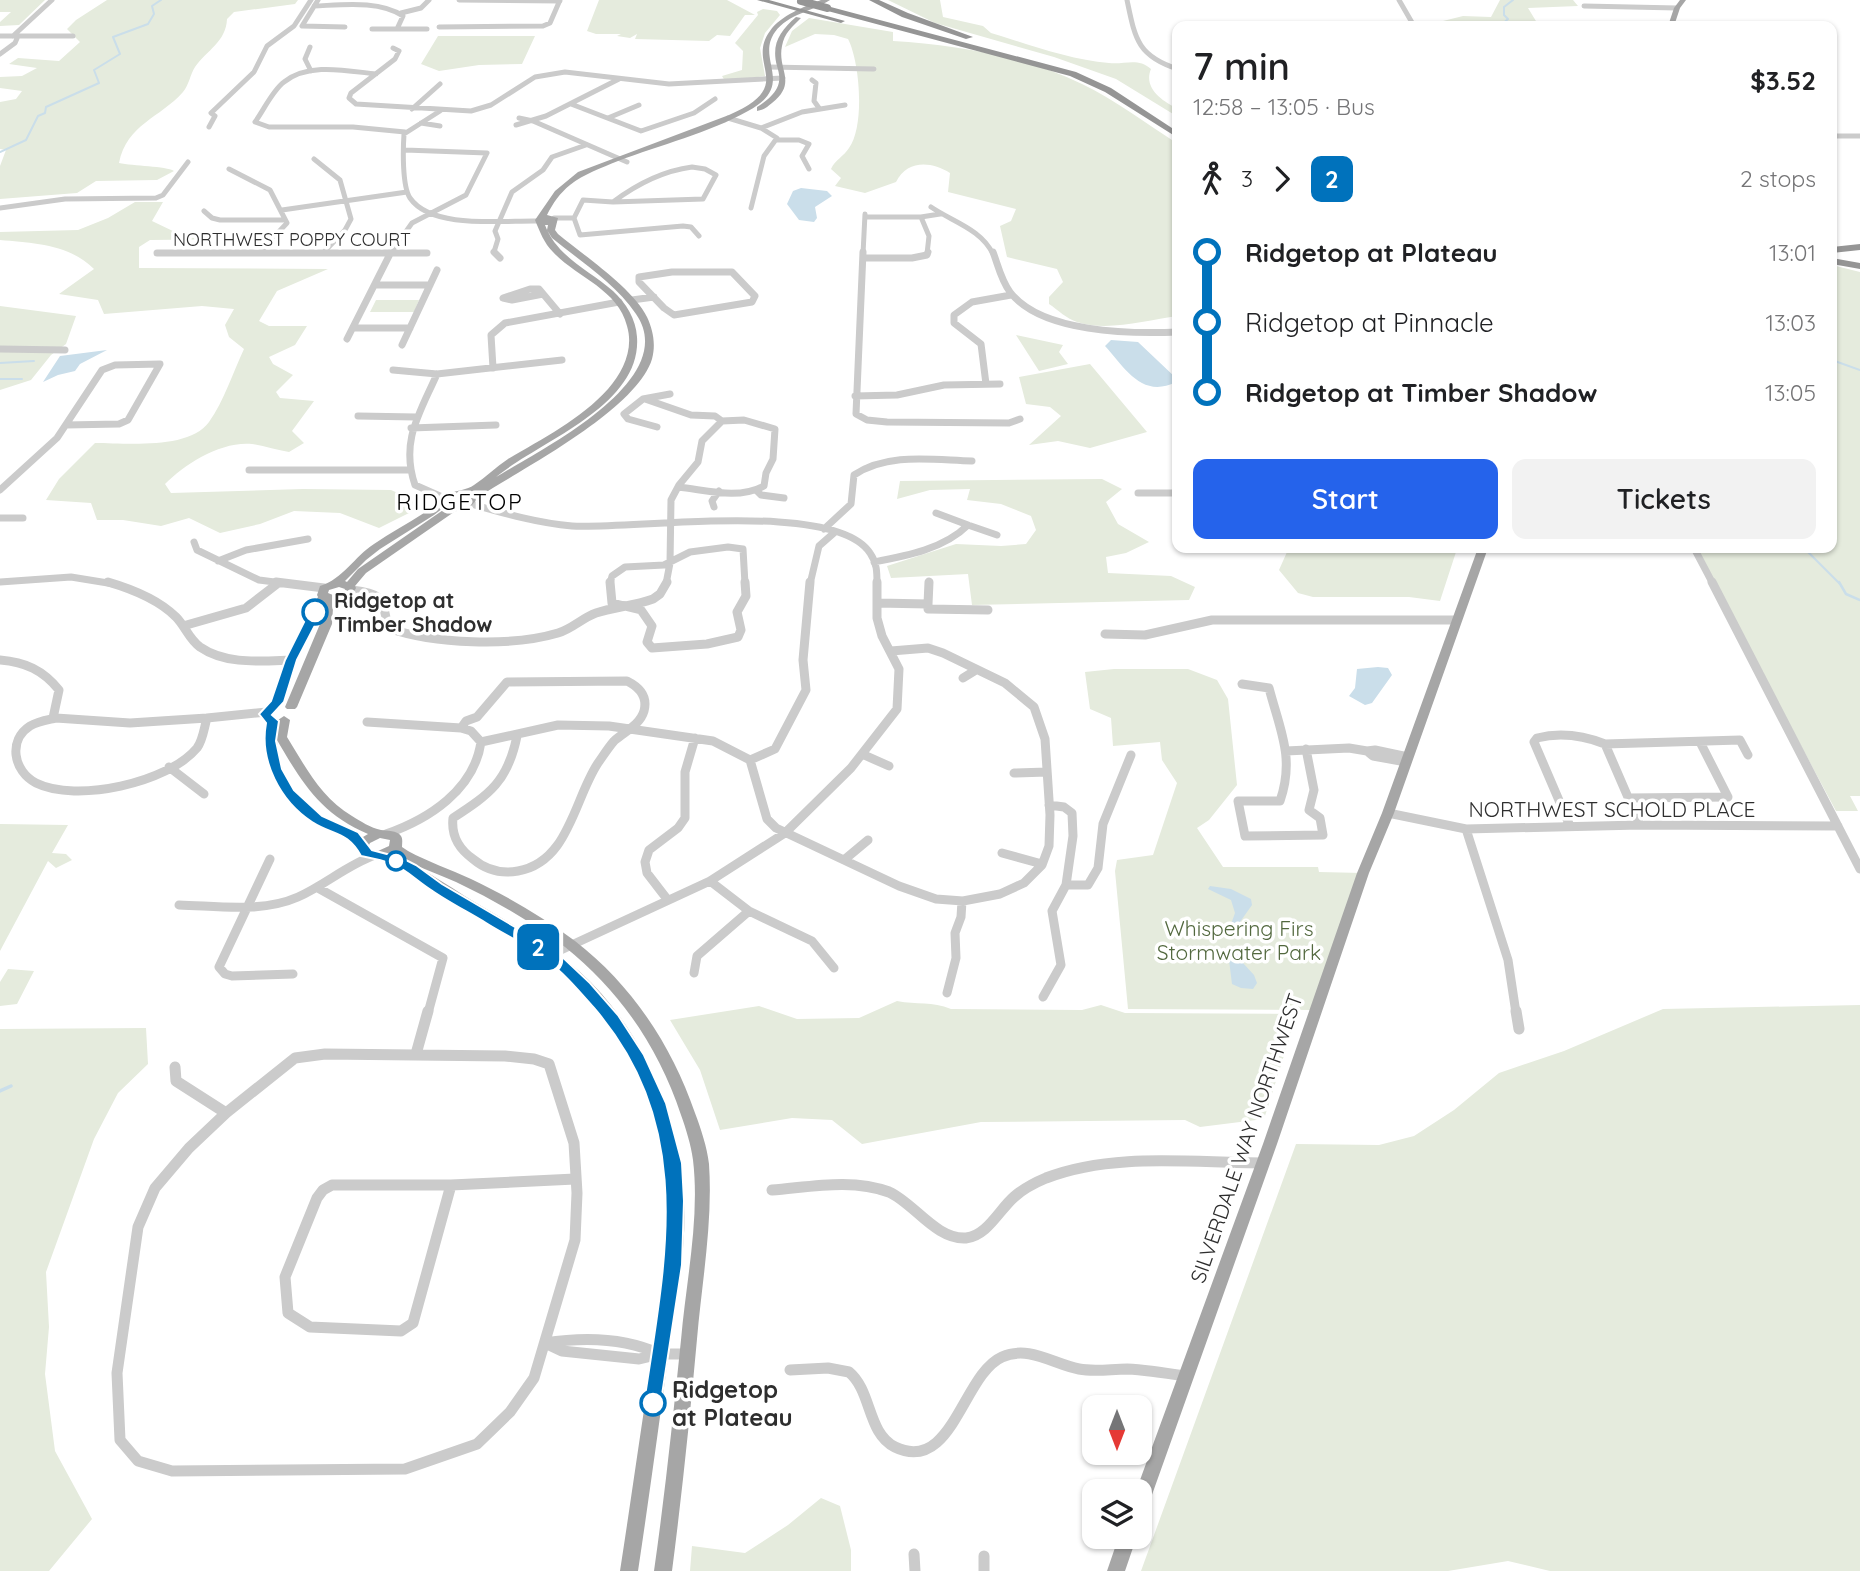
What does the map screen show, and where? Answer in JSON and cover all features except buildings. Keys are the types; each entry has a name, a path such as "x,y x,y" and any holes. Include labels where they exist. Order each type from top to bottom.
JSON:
{"highway":[{"path":"761,0 802,12 975,47"},
{"path":"820,0 993,45 1104,78 1172,120"},
{"path":"873,0 914,18 993,45"},
{"path":"799,1 827,4 1053,68 1095,83 1172,132"},
{"path":"1837,249 1860,247"},
{"path":"1837,258 1860,256"},
{"path":"1837,260 1860,266"}],"main road":[{"path":"1673,21 1683,0"},
{"path":"538,220 563,185 619,158 732,119 761,100 770,89 772,78 766,50 771,33 791,16 827,4"},
{"path":"629,1571 673,1265 676,1201 673,1163 658,1103 636,1055 609,1015 550,955 437,888 411,868 368,853 350,833 317,819 289,792 276,769 272,755 269,741 270,716 321,591 336,583 368,554 601,415 633,385 650,350 646,319 632,300 555,236 553,220 558,203 573,186 773,100 783,78 779,40 802,12"},
{"path":"538,220 553,220"},
{"path":"270,716 293,714 290,707 326,625 328,607 346,592 362,571 501,468 582,416 614,389 631,359 632,326 614,294 548,243 538,220"},
{"path":"619,302 622,299 632,300"},
{"name":"SILVERDALE WAY NORTHWEST","path":"1149,1479 1263,1163 1357,889 1388,813 1481,553"},
{"path":"336,583 346,592"},
{"path":"321,591 346,592"},
{"path":"270,716 314,793 351,823 391,837 410,859 464,881 508,905 572,946 622,994 655,1038 679,1086 697,1144 701,1179 700,1223 663,1571"},
{"path":"368,853 391,837"},
{"path":"368,853 391,837"},
{"path":"1116,1571 1124,1549"}],"street":[{"path":"0,54 15,43 15,36 52,0"},
{"path":"209,127 215,116 211,113 254,72 267,46 295,26 312,3 318,0"},
{"path":"312,3 382,6 401,13 421,8 429,0"},
{"path":"439,27 538,27 550,23 560,0 459,0"},
{"path":"1128,0 1141,51 1156,62 1172,67"},
{"path":"1399,0 1411,21"},
{"path":"312,3 302,26 345,27"},
{"path":"1584,6 1677,8"},
{"path":"397,29 403,20 401,13"},
{"path":"336,28 348,20"},
{"path":"372,29 427,29"},
{"path":"0,36 73,36"},
{"path":"310,47 304,58 311,71"},
{"path":"393,48 399,51 397,57 351,93 351,101 366,106 440,111 481,109 528,81 548,74 577,72 619,79 689,85 783,78"},
{"path":"769,67 874,69"},
{"path":"376,74 334,69 295,75 282,82 255,120 257,124 269,127 353,127 405,132 440,111"},
{"path":"516,125 533,121 619,79"},
{"path":"812,80 817,83 814,101 819,108"},
{"path":"412,109 440,84"},
{"path":"571,104 634,130 648,130 694,113 715,99"},
{"path":"608,118 639,105"},
{"path":"761,128 819,108 845,105"},
{"path":"519,118 533,121 628,162"},
{"path":"732,119 761,128 777,140 799,140 809,144 802,156 809,169"},
{"path":"421,123 440,126"},
{"path":"405,132 407,192 415,204 429,212 460,220 538,220"},
{"path":"1837,136 1860,136"},
{"path":"751,208 764,156 777,140"},
{"path":"500,258 494,252 499,222 512,192 543,170 552,157 586,145"},
{"path":"346,339 391,253 412,223 466,195 487,153 481,150 405,150"},
{"path":"314,159 341,180 351,216 349,224 324,252"},
{"path":"0,208 65,199 156,198 163,195 188,162"},
{"path":"229,169 270,190 282,210 284,229 259,253"},
{"path":"613,202 628,190 673,169 709,169 716,175 703,199 613,202 583,200 573,218 580,235 683,226 691,227 699,236"},
{"path":"282,210 407,192"},
{"path":"931,207 985,241 1011,295 1042,313 1079,326 1135,333 1172,332"},
{"path":"204,211 220,220 285,219"},
{"path":"940,214 921,217 865,215 856,414 873,421 1009,423 1020,419"},
{"path":"863,258 927,256 929,229 921,217"},
{"path":"553,220 573,218"},
{"name":"NORTHWEST POPPY COURT","path":"157,253 427,253"},
{"path":"402,345 437,270"},
{"path":"680,271 732,272 755,296 752,302 674,315 664,311 654,297 639,282 639,278 680,271"},
{"path":"375,285 430,285"},
{"path":"543,294 512,300 503,298 535,289 543,294 560,314"},
{"path":"986,384 981,344 958,329 954,323 954,315 972,302 1011,295"},
{"path":"632,300 654,297"},
{"path":"493,368 492,331 512,321 619,302"},
{"path":"353,328 410,328"},
{"path":"0,349 65,350"},
{"path":"393,370 437,374 562,360"},
{"path":"0,491 57,438 66,425 108,366 160,364 128,420 118,424 66,425"},
{"path":"437,374 411,428 410,470 415,485 510,516 574,526 748,520 824,529 850,537 869,551 877,568 877,618 882,636 899,669 897,709 851,768 785,833 710,881 550,955"},
{"path":"855,396 887,396 944,385 1000,384"},
{"path":"657,427 628,419 624,414 643,399 670,394"},
{"path":"643,399 701,415 715,416 722,421 756,422 775,429 770,470 766,473 764,486 757,491 678,487"},
{"path":"358,416 416,417"},
{"path":"346,592 377,596 383,601 388,628 399,634 423,638 513,639 544,636 562,632 594,614 645,602 662,592 670,561 671,500 678,487 700,462 702,441 722,421"},
{"path":"411,428 496,425"},
{"path":"824,529 851,504 854,475 864,467 889,461 972,461"},
{"path":"249,470 410,470"},
{"path":"714,507 712,501 719,491"},
{"path":"757,491 761,495 784,498"},
{"path":"1138,493 1172,493"},
{"path":"936,513 997,535"},
{"path":"0,518 23,518"},
{"path":"874,562 897,558 945,541 964,531 968,525"},
{"path":"750,760 775,749 806,690 803,660 811,574 819,545 835,532"},
{"path":"218,561 246,550 308,539"},
{"path":"194,542 197,551 259,580 321,591"},
{"path":"728,547 743,549 746,596 737,612 741,630 738,637 707,644 652,648 647,642 652,626 641,610 624,606 612,603 610,595 611,580 617,570 630,565 663,566 680,555 728,547"},
{"path":"1697,553 1860,869"},
{"path":"0,582 82,578 108,582 172,614 195,644 216,654 247,660 291,660"},
{"path":"929,582 928,609 988,610"},
{"path":"183,626 246,608 277,584"},
{"path":"878,603 928,604"},
{"path":"1105,634 1145,635 1212,620 1457,620"},
{"path":"481,742 558,725 609,726 713,741 750,760 767,819 785,833 925,897 962,901 996,896 1023,884 1042,864 1047,854 1049,805 1044,726 1034,708 1025,696 928,648 891,651"},
{"path":"0,660 30,664 54,683 59,690 53,718"},
{"path":"963,678 976,670"},
{"path":"461,728 466,721 477,717 508,682 626,681 639,687 644,695 644,711 638,720 613,740 586,782 565,835 557,846 526,871 497,873 476,862 457,846 451,828 453,818 496,789 507,774 517,736"},
{"path":"1242,684 1269,688 1286,751 1288,778 1280,801 1238,802 1245,835 1323,835 1320,818 1309,810 1314,790 1306,749"},
{"path":"207,718 196,749 169,767 128,786 109,790 68,790 31,781 10,765 7,757 8,750 22,730 53,718 120,723 207,718 270,716"},
{"path":"368,722 461,728 471,731 481,742"},
{"path":"1570,827 1534,742 1537,738 1554,733 1590,737 1605,744 1740,740 1748,755"},
{"path":"667,899 647,873 645,862 649,850 678,828 685,818 685,772 695,738"},
{"path":"391,837 463,787 477,766 481,742"},
{"path":"1629,798 1728,797 1700,742"},
{"path":"1605,744 1640,825"},
{"path":"1286,751 1349,748 1375,750 1407,760"},
{"path":"862,754 889,766"},
{"path":"1066,885 1088,885 1094,878 1103,824 1131,755"},
{"path":"169,767 204,794"},
{"path":"1014,773 1047,772"},
{"path":"1043,997 1061,965 1052,911 1066,885 1073,836 1073,813 1065,807 1049,805"},
{"name":"NORTHWEST SCHOLD PLACE","path":"1388,813 1466,829 1640,825 1838,826"},
{"path":"1466,829 1508,960 1519,1029"},
{"path":"844,860 868,840"},
{"path":"179,905 276,904 318,888 368,853"},
{"path":"1002,853 1042,864"},
{"path":"270,859 219,967 225,974 232,976 293,974"},
{"path":"710,881 749,911 813,941 834,968"},
{"path":"318,888 443,958 416,1054"},
{"path":"947,993 956,958 955,933 961,917 962,901"},
{"path":"694,972 697,956 749,911"},
{"path":"325,1054 505,1056 534,1059 549,1064 573,1143 577,1193 575,1240 534,1378 510,1412 477,1444 405,1469 172,1471 138,1461 120,1440 117,1373 138,1227 156,1188 189,1148 226,1114 295,1058 325,1054"},
{"path":"175,1067 176,1081 226,1114"},
{"path":"772,1190 859,1184 891,1193 924,1217 961,1238 976,1236 1017,1193 1087,1166 1107,1162 1263,1163"},
{"path":"451,1185 413,1323 401,1331 310,1327 288,1313 285,1277 323,1190 339,1184 451,1185 575,1179"},
{"path":"545,1343 562,1352 639,1359 660,1354 687,1354"},
{"path":"790,1370 838,1369 851,1373 859,1379 879,1432 891,1445 908,1452 923,1450 939,1442 957,1416 979,1374 992,1361 1019,1352 1041,1354 1079,1369 1144,1370 1185,1376"},
{"path":"914,1554 915,1571"},
{"path":"984,1556 984,1571"}],"green space":[{"path":"0,0 45,0 19,25 0,26 0,22 11,12 0,12"},
{"path":"107,0 298,0 295,4 234,12 227,19 220,40 195,67 183,92 137,130 123,150 119,163 174,171 157,180 96,181 77,193 0,199 0,166 6,150 0,149 0,102 16,99 22,91 0,88 0,77 22,76 37,68 9,64 18,58 59,61 80,42 67,29"},
{"path":"599,0 727,0 755,15 745,15 730,36 717,35 709,41 635,39 637,34 630,38 617,36 621,34 596,34 587,31"},
{"path":"888,0 940,0 943,17 983,26 991,33 1082,59 1109,63 1141,63 1151,69 1149,76 1152,88 1160,98 1172,106 1172,113 1116,79 1054,57 935,23"},
{"path":"1500,0 1573,0 1578,6 1528,8 1536,21 1443,21 1463,16 1491,17"},
{"path":"763,9 777,11 780,15 765,33 760,48 765,76 725,81 722,76 742,70 743,51 735,43 758,15 757,12"},
{"path":"809,18 893,32 893,41 941,45 1013,59 1060,74 1094,90 1172,140 1172,317 1101,326 1077,322 1066,317 1049,304 1049,297 1063,282 1057,269 1007,257 1000,226 1011,221 1016,209 948,192 950,173 943,169 927,165 913,166 896,182 865,193 835,186 841,178 831,169 854,138 859,110 858,78 852,49 848,39 815,34 785,47 792,31"},
{"path":"438,36 535,36 522,64 479,65 439,71 421,64"},
{"path":"135,202 163,202 152,221 177,233 241,236 240,239 150,240 139,247 139,268 328,269 277,291 259,321 269,326 307,326 295,345 269,357 273,364 293,375 276,392 280,398 314,401 292,431 304,443 289,452 252,444 216,450 193,462 165,484 171,493 303,489 391,490 425,505 379,528 340,513 294,511 260,524 220,533 189,518 161,526 123,520 97,520 91,503 46,500 59,479 95,443 156,443 187,437 200,431 219,405 244,349 229,337 225,325 234,309 202,306 104,314 98,300 59,294 94,269 84,261 50,246 0,240 0,232 78,230 108,218"},
{"path":"1837,266 1860,272 1860,796 1850,796 1858,811 1836,811 1762,673 1764,672 1759,671 1697,553 1837,553"},
{"path":"376,300 419,300 414,312 370,312"},
{"path":"0,306 76,316 66,344 51,355 31,380 0,390"},
{"path":"1016,335 1063,345 1059,352 1068,364 1039,371"},
{"path":"1090,364 1147,432 1090,448 1058,441 1029,445 1061,416 1050,407 1026,404 1019,377"},
{"path":"1102,479 1122,489 1106,502 1118,524 1149,542 1126,553 1106,557 1108,573 1171,576 1195,587 1189,600 972,605 968,574 891,578 887,566 956,544 1026,544 1036,530 1031,516 1001,504 967,500 970,489 930,490 897,499 900,481"},
{"path":"1287,553 1456,553 1440,601 1409,597 1313,597 1298,593 1279,570"},
{"name":"Whispering Firs Stormwater Park","path":"1114,669 1188,669 1217,680 1228,699 1237,785 1209,820 1197,828 1223,867 1318,867 1319,872 1363,873 1316,1010 1128,1009 1115,871 1117,860 1153,855 1177,783 1162,760 1160,742 1113,746 1111,718 1090,709 1085,672"},
{"path":"0,824 68,825 52,853 66,854 72,860 56,868 48,861 0,951"},
{"path":"8,969 34,971 17,1004 0,1006 0,982"},
{"path":"897,1001 951,1009 1082,1010 1101,1005 1125,1013 1297,1014 1264,1119 1200,1127 1185,1120 981,1122 862,1144 832,1120 792,1118 720,1130 700,1070 670,1020 759,1006 797,1019 859,1018"},
{"path":"1860,1005 1860,1571 1550,1571 1508,1561 1448,1571 1141,1571 1149,1549 1152,1549 1152,1541 1296,1144 1379,1145 1414,1136 1454,1110 1499,1073 1564,1051 1663,1009"},
{"path":"146,1028 148,1064 118,1093 94,1139 46,1272 49,1327 45,1374 55,1451 92,1519 49,1571 0,1571 0,1029"},
{"path":"821,1498 840,1506 851,1550 851,1571 690,1571 692,1546 745,1553 788,1525"}],"water":[{"path":"801,188 827,191 832,196 815,207 817,218 814,222 799,220 787,204 793,191"},
{"path":"1111,340 1138,342 1172,374 1172,383 1153,387 1135,379 1105,346"},
{"path":"107,350 80,364 75,371 43,382 60,356"},
{"path":"1388,668 1392,675 1372,703 1365,705 1349,696 1355,688 1357,669"},
{"path":"1210,886 1231,889 1251,899 1252,905 1235,929 1230,927 1235,913 1231,900 1208,889"},
{"path":"1232,951 1254,975 1257,983 1253,989 1232,984 1229,960"}],"waterway":[{"path":"0,152 26,140 38,116 45,113 46,107 99,83 94,70 120,54 113,37 148,24 154,14 152,6 161,0"},
{"path":"1506,21 1508,19 1504,15 1504,7 1513,0"},
{"path":"0,363 34,361"},
{"path":"1837,362 1860,370"},
{"path":"0,379 22,379"},
{"path":"1809,553 1840,584"},
{"path":"1839,582 1846,594 1860,600"},
{"path":"0,1091 11,1086"}],"bus line":[{"name":"2","path":"315,612 291,660 277,702 265,714 267,719 273,721 269,741 276,769 289,792 299,805 317,819 354,835 363,844 366,853 380,855 411,868 437,888 550,955 604,1008 621,1031 636,1055 658,1103 673,1163 676,1201 673,1265 653,1403"}],"place":[{"name":"Ridgetop at Timber Shadow","path":"315,612"},
{"name":"Ridgetop at Plateau","path":"653,1403"}],"district":[{"name":"RIDGETOP","path":"460,501"}]}
